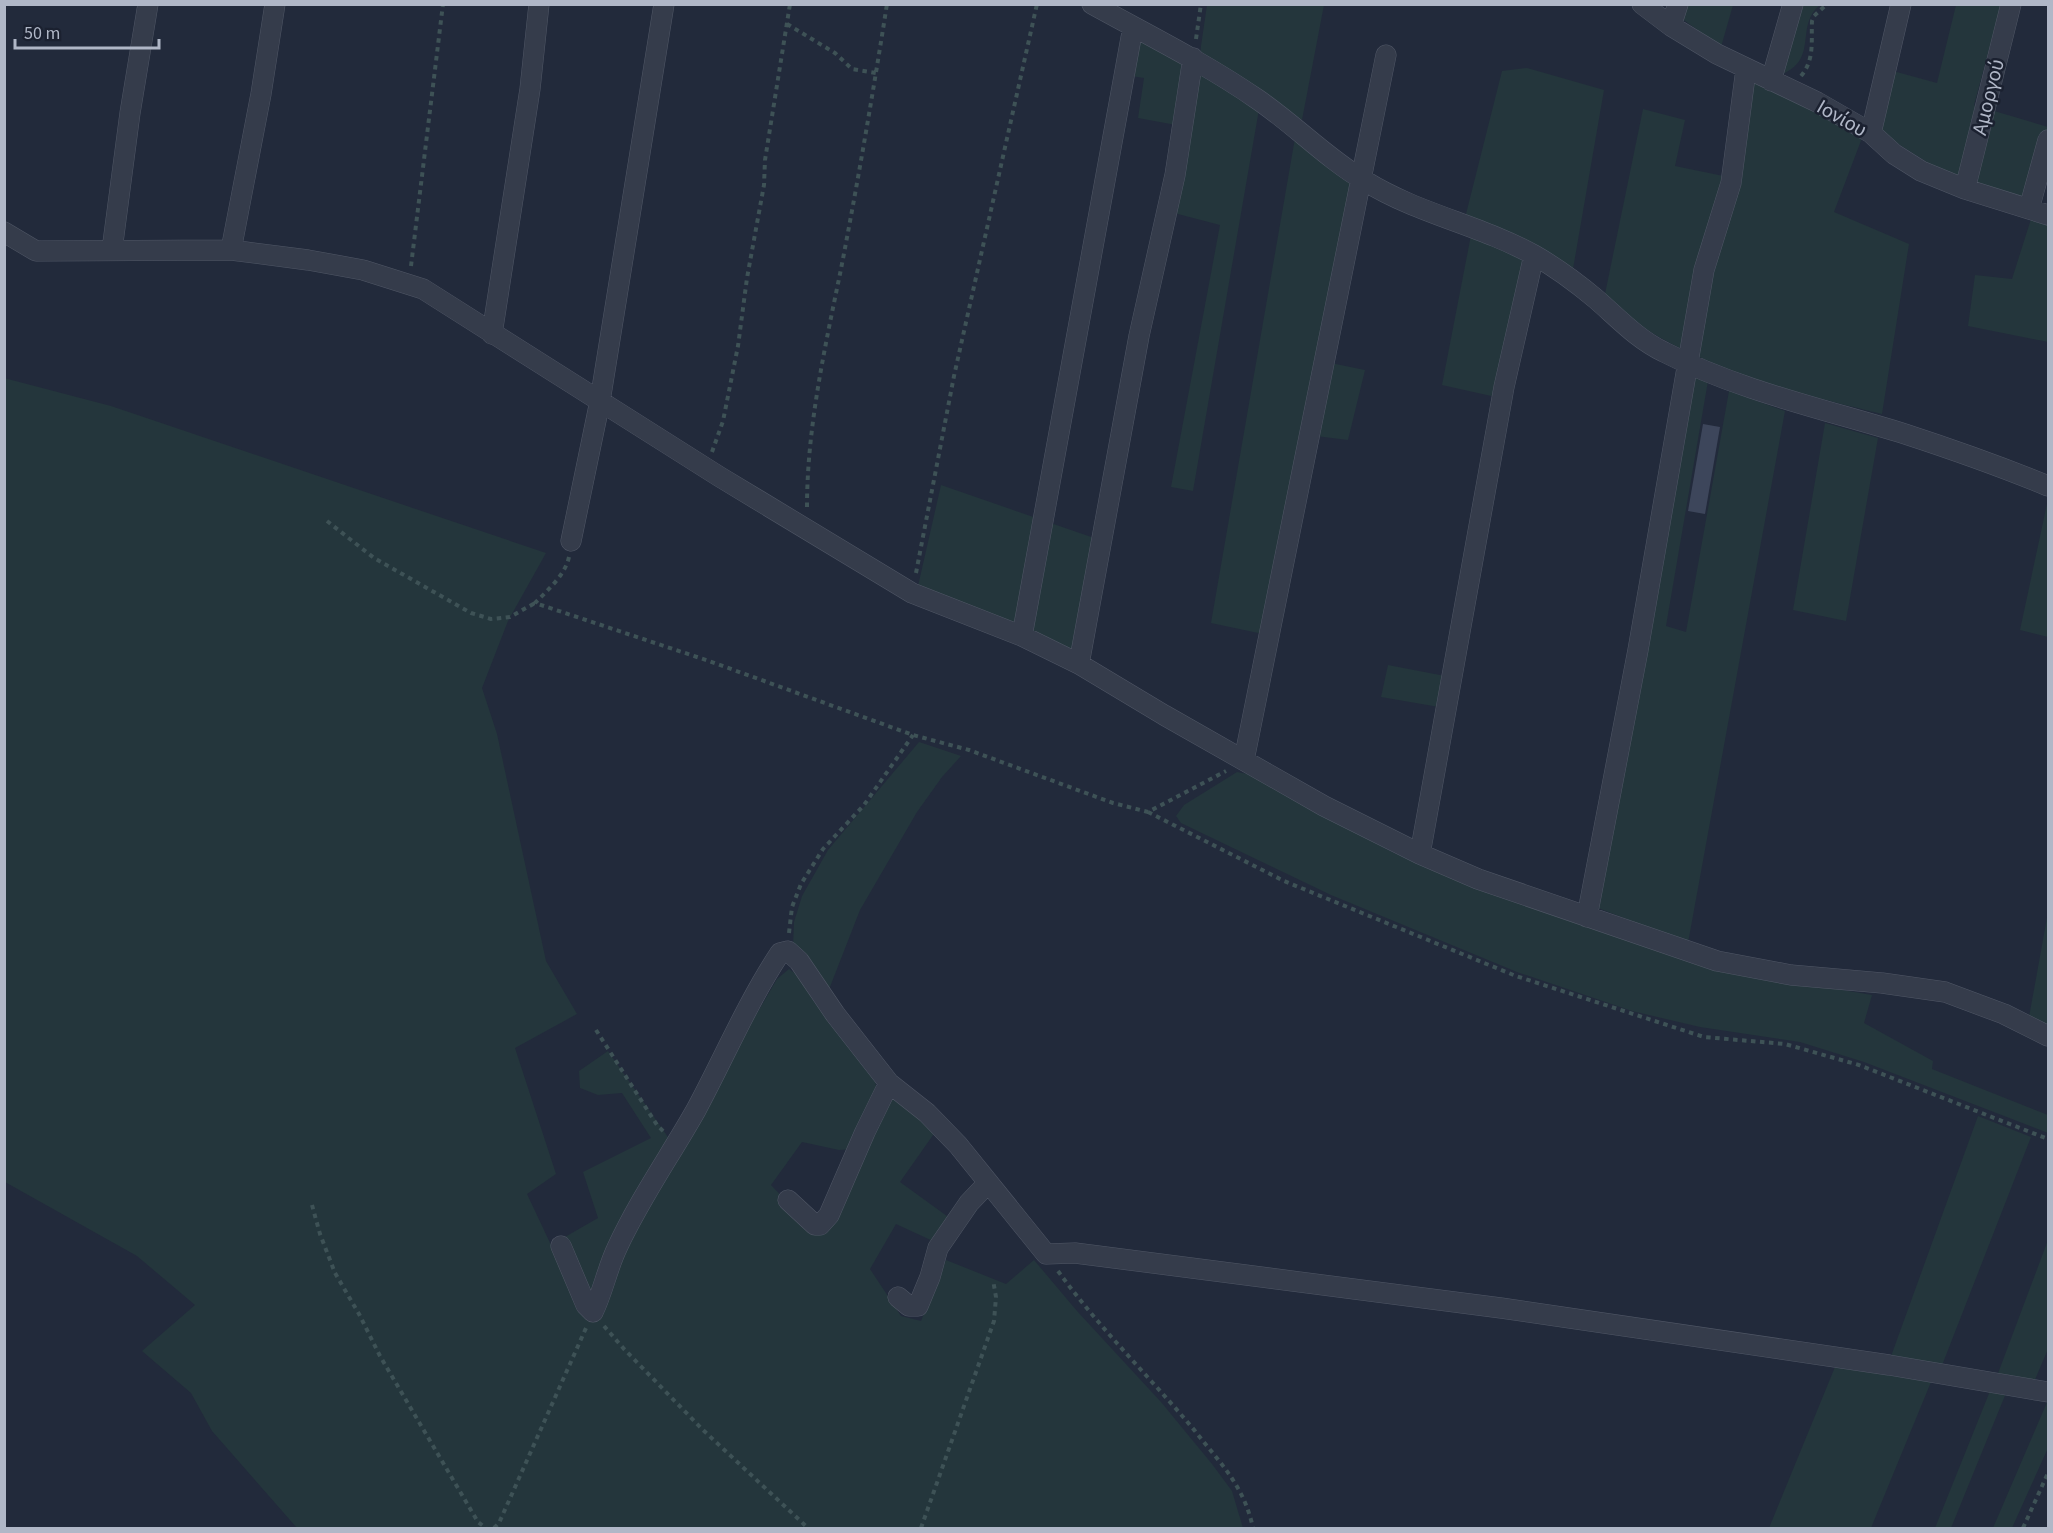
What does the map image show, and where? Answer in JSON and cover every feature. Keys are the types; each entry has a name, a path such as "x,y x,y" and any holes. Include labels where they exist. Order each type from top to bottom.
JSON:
{"street":[{"path":"112,250 130,113 148,4"},
{"path":"231,250 261,94 275,4"},
{"path":"492,334 530,89 539,4"},
{"path":"571,541 600,401 664,4"},
{"path":"1092,4 1193,58 1258,99 1362,180 1415,208 1478,229 1534,255 1587,292 1641,338 1663,352 1755,390 1906,435 2049,486"},
{"name":"Ιονίου","path":"1642,4 1671,26 1746,69 1817,102 1871,133 1909,165 1965,189 2049,215"},
{"path":"1671,26 1677,4"},
{"path":"1779,84 1793,4"},
{"path":"1871,133 1901,4"},
{"name":"Αμοργού","path":"1965,189 2011,4"},
{"path":"1022,636 1133,27"},
{"path":"1244,760 1386,55"},
{"path":"1079,664 1139,336 1175,175 1193,58"},
{"path":"1587,917 1640,639 1704,270 1731,183 1746,69"},
{"path":"2030,208 2049,140"},
{"path":"4,232 23,245 36,250 231,250 363,270 423,289 707,468 912,593 1022,636 1079,664 1324,806 1420,854 1478,879 1693,954 1733,965 1801,976 1882,983 1945,992 2004,1014 2049,1036"},
{"path":"1420,854 1507,376 1534,255"},
{"path":"561,1246 586,1305 593,1312 600,1298 615,1251 695,1110 770,968 780,953 788,951 799,961 835,1014 889,1083 934,1121 958,1145 987,1184 1046,1254 1075,1253 1501,1308 1889,1365 2049,1392"},
{"path":"788,1200 815,1225 820,1225 829,1215 889,1083"},
{"path":"898,1298 909,1306 918,1306 930,1277 938,1248 969,1203 987,1184"}],"path":[{"path":"409,285 443,4"},
{"path":"707,468 723,421 738,346 790,4"},
{"path":"807,530 807,471 817,397 887,4"},
{"path":"912,593 954,376 1037,4"},
{"path":"1193,58 1201,4"},
{"path":"1779,84 1803,74 1809,66 1812,21 1819,10 1827,4"},
{"path":"787,24 835,53 852,69 876,74"},
{"path":"327,521 374,558 471,614 492,619 510,617 535,603 550,588 567,565 571,541"},
{"path":"535,603 709,661 913,735 969,750 1113,803 1148,812 1284,881 1516,976 1704,1037 1785,1044 1859,1065 2049,1139"},
{"path":"788,951 792,907 801,884 824,849 864,805 913,735"},
{"path":"1148,812 1244,760"},
{"path":"596,1030 657,1125 674,1144"},
{"path":"312,1205 334,1273 444,1467 478,1522 486,1528"},
{"path":"1046,1254 1071,1290 1159,1388 1231,1476 1246,1502 1253,1528"},
{"path":"921,1528 994,1321 996,1297 993,1280"},
{"path":"494,1528 499,1523 593,1312 624,1349 703,1430 808,1528"},
{"path":"2023,1528 2049,1473"}],"shaded area":[{"path":"1207,5 1324,5 1302,120 1262,92 1193,491 1171,487 1220,225 1174,213 1176,125 1138,118 1144,78 1131,76 1138,40 1199,73"},
{"path":"1685,5 1733,5 1721,47 1681,18"},
{"path":"1800,5 1820,5 1812,13 1808,23 1803,52 1799,61 1792,69 1780,75"},
{"path":"1956,5 2001,5 1974,105 2048,127 2030,198 1984,187 1941,171 1879,132 1893,71 1937,83"},
{"path":"1527,68 1604,90 1573,269 1465,218 1502,71"},
{"path":"1752,80 1846,126 1843,129 1862,138 1834,212 1909,244 1882,414 1796,392 1711,362 1652,333 1605,294 1643,109 1685,120 1675,166 1738,179"},
{"path":"1295,138 1354,185 1316,360 1365,370 1348,440 1316,436 1263,634 1211,623"},
{"path":"2031,219 2048,224 2048,342 1968,326 1975,275 2012,279"},
{"path":"1471,235 1509,252 1526,263 1496,397 1442,385"},
{"path":"1693,375 1708,381 1666,626 1686,632 1729,391 1785,411 1688,943 1598,908"},
{"path":"4,378 111,406 546,553 508,621 482,688 497,734 546,961 577,1014 515,1048 556,1174 527,1194 551,1245 598,1218 583,1172 651,1138 622,1093 598,1095 580,1088 579,1071 608,1051 677,1150 777,979 789,969 800,977 814,1002 873,1071 876,1086 852,1149 839,1150 802,1142 771,1185 812,1228 892,1097 938,1128 900,1182 951,1219 935,1242 896,1224 870,1269 901,1316 921,1321 946,1260 1006,1284 1034,1260 1077,1311 1161,1402 1212,1464 1232,1491 1243,1528 297,1528 212,1431 191,1393 142,1351 195,1305 137,1256 5,1182"},
{"path":"1825,423 1878,438 1846,621 1793,610"},
{"path":"941,485 1097,539 1075,651 918,586"},
{"path":"2048,499 2048,637 2020,630"},
{"path":"1388,665 1445,676 1439,707 1381,697"},
{"path":"919,742 961,756 942,777 917,812 860,910 828,992 793,946 794,922 802,896 828,850"},
{"path":"1237,772 1248,774 1394,853 1473,885 1631,942 1708,967 1872,995 1864,1023 1933,1061 1932,1069 2048,1115 2048,1133 1864,1062 1800,1042 1700,1027 1632,1011 1517,972 1331,895 1181,823 1176,816 1184,805"},
{"path":"2048,912 2048,1028 2029,1017"},
{"path":"1978,1116 2031,1137 1941,1368 1890,1359"},
{"path":"2048,1240 2048,1349 2034,1382 1997,1376"},
{"path":"1835,1367 1931,1382 1871,1528 1769,1528"},
{"path":"1990,1391 2006,1393 1951,1528 1935,1528"},
{"path":"2048,1400 2048,1448 2012,1528 1993,1528"}],"building":[{"path":"1703,424 1720,427 1705,514 1688,511"}]}
